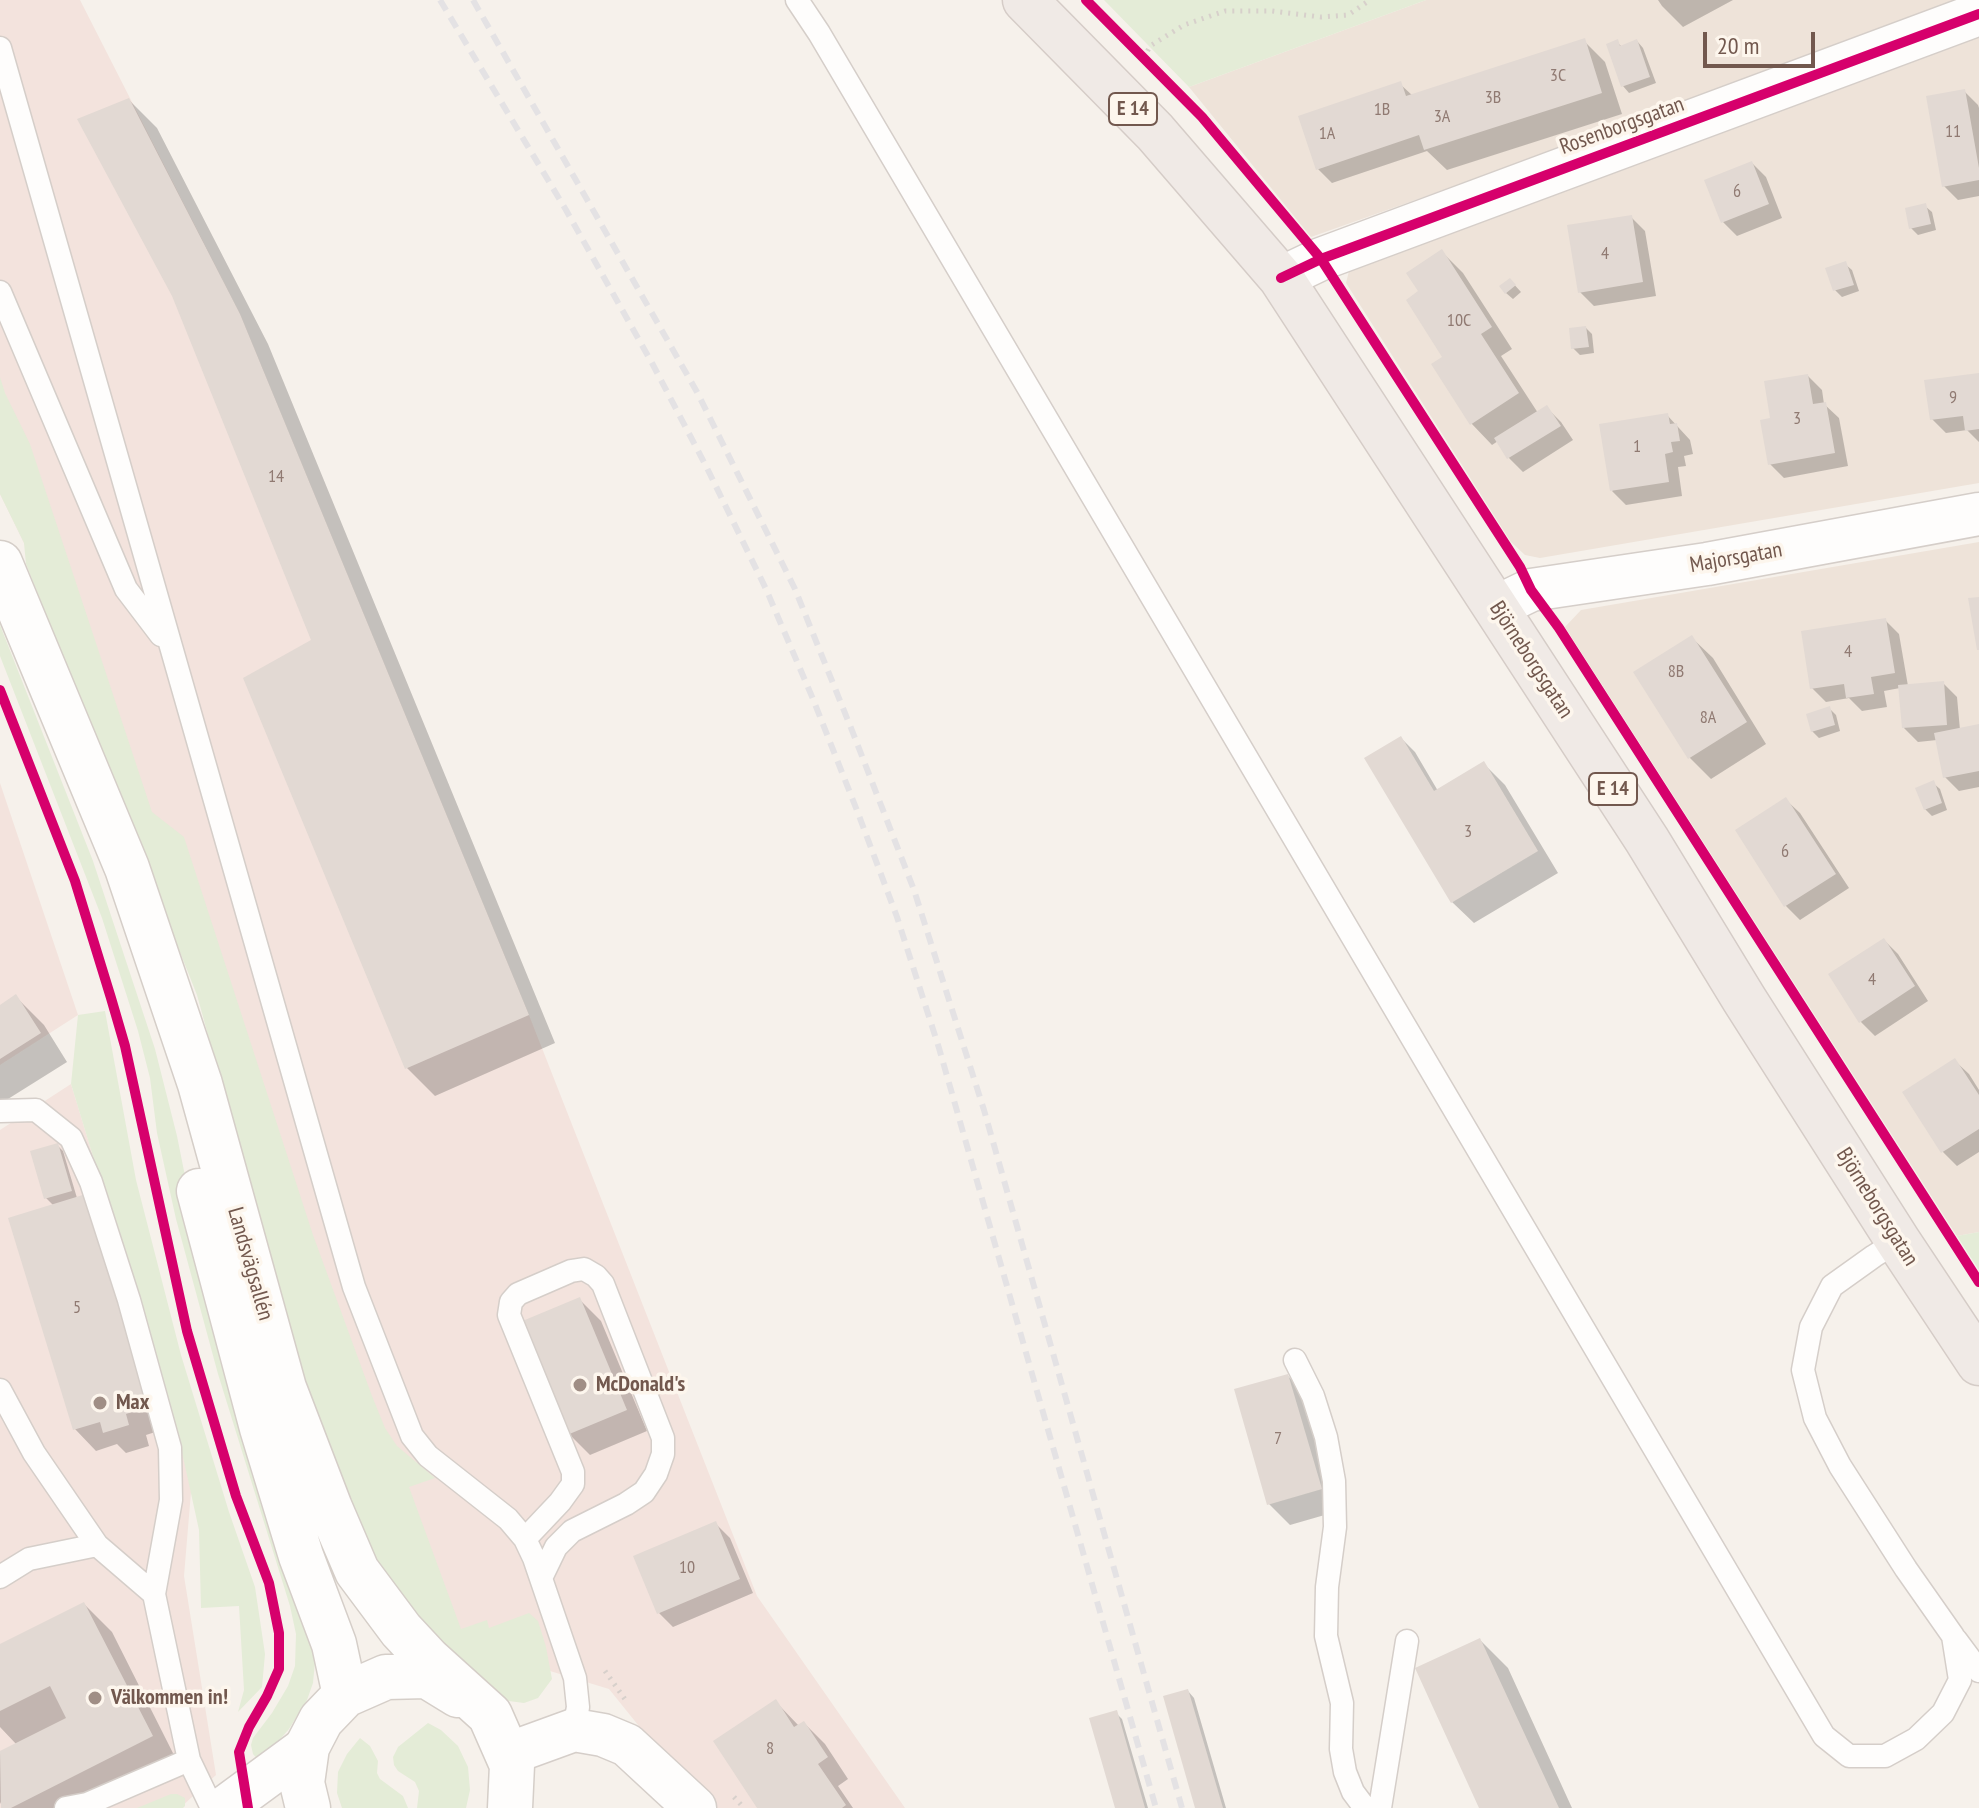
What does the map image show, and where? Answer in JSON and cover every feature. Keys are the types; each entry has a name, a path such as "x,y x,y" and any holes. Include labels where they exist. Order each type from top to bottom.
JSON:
{"highway":[{"name":"Björneborgsgatan","path":"1025,0 1155,132 1281,278 1647,840 1721,963 1979,1363"}],"main road":[{"name":"Landsvägsallén","path":"0,563 132,882 200,1084 284,1388 341,1533 357,1571 401,1630 490,1715 512,1765 510,1808"},
{"name":"Landsvägsallén","path":"85,769 176,1091 207,1224 262,1428 301,1556 334,1644 345,1695"},
{"path":"308,1808 302,1783 307,1747 321,1720 345,1695 386,1677 427,1676 490,1715"}],"street":[{"name":"Rosenborgsgatan","path":"1281,278 1321,259 1979,14"},
{"name":"Majorsgatan","path":"1496,607 1531,590 1707,564 1979,514"},
{"path":"508,1754 574,1730 603,1735 627,1745 695,1808"},
{"path":"224,1808 307,1747"}],"lane":[{"path":"797,0 1824,1736 1849,1756 1885,1756 1916,1739 1943,1713 1960,1680 1953,1636"},
{"path":"0,48 354,1287 412,1436 428,1456 508,1519 525,1539 575,1678 578,1707 574,1730"},
{"path":"0,292 126,589 169,645"},
{"path":"0,1111 36,1110 71,1138 91,1182 129,1300 170,1448 171,1500 154,1594 189,1760 212,1808"},
{"path":"1898,1241 1832,1286 1811,1327 1803,1370 1815,1418 1840,1466 1906,1569 1979,1671"},
{"path":"525,1539 567,1493 573,1484 573,1472 509,1315 511,1302 518,1294 571,1271 584,1269 603,1284 663,1438 663,1454 656,1474 644,1492 572,1531 556,1547 541,1578"},
{"path":"1295,1360 1313,1396 1326,1437 1334,1481 1335,1527 1327,1587 1326,1636 1342,1703 1341,1749 1345,1772 1353,1792 1365,1808"},
{"path":"0,1390 34,1453 97,1545 154,1594"},
{"path":"0,1577 29,1559 97,1545"},
{"path":"1380,1808 1407,1641"},
{"path":"66,1808 87,1804 189,1760"}],"path":[{"path":"1144,58 1150,46 1184,25 1225,11 1272,11 1321,17 1348,15 1370,0"},
{"path":"1134,48 1154,68"}],"shaded area":[{"path":"0,0 80,0 240,314 529,1015 757,1596 905,1808 705,1808 609,1689 550,1671 474,1684 319,1310 24,543 0,494"},
{"path":"1426,0 1979,0 1311,237 1189,87"},
{"path":"1979,36 1979,483 1540,558 1525,555 1511,542 1346,283 1351,263"},
{"path":"1979,542 1979,1232 1957,1236 1565,627 1581,610"},
{"path":"0,783 78,1015 0,1065"},
{"path":"71,1084 192,1480 184,1576 216,1775 180,1808 0,1808 0,1130"}],"green space":[{"path":"1104,0 1426,0 1189,87"},
{"path":"0,377 30,444 152,812 184,837 313,1235 372,1396 385,1428 397,1446 435,1478 409,1487 461,1629 487,1620 489,1628 529,1613 538,1621 552,1679 538,1698 524,1703 509,1701 490,1692 452,1664 372,1559 328,1470 197,995 26,564 24,543 0,494"},
{"path":"0,625 93,861 155,1049 177,1136 202,1261 316,1652 313,1683 307,1700 289,1729 259,1761 253,1754 253,1738 288,1686 295,1666 296,1634 290,1606 218,1374 176,1219 157,1133 150,1078 138,1031 102,918 0,656"},
{"path":"105,1011 136,1180 181,1355 255,1587 265,1654 262,1687 238,1712 244,1690 239,1606 201,1608 199,1530 180,1443 71,1084 78,1015"},
{"path":"1979,1232 1979,1270 1957,1236"},
{"path":"428,1723 458,1746 468,1767 470,1790 466,1808 417,1808 419,1791 415,1782 394,1765 393,1757 398,1747"},
{"path":"360,1738 370,1746 378,1761 380,1779 403,1796 408,1808 342,1808 337,1793 338,1772"},
{"path":"171,1794 185,1798 183,1808 137,1808"}],"building":[{"path":"1585,38 1602,93 1424,150 1419,135 1316,170 1298,116 1401,81 1406,96"},
{"path":"1618,39 1620,46 1637,39 1650,77 1621,87 1606,44"},
{"path":"1965,89 1979,180 1942,187 1926,96"},
{"path":"129,98 240,314 529,1015 405,1069 243,678 311,640 172,296 77,119"},
{"path":"1752,161 1769,204 1721,223 1704,180"},
{"path":"1926,203 1931,224 1909,229 1905,208"},
{"path":"1632,215 1643,282 1578,293 1567,225"},
{"path":"1442,249 1492,327 1481,334 1519,393 1470,425 1431,364 1442,357 1406,300 1418,291 1406,273"},
{"path":"1846,261 1854,285 1833,291 1825,268"},
{"path":"1510,278 1516,285 1505,294 1499,286"},
{"path":"1586,326 1589,347 1571,349 1569,328"},
{"path":"1979,373 1979,429 1965,431 1963,416 1930,420 1924,380"},
{"path":"1808,374 1813,404 1826,402 1835,453 1768,465 1760,420 1770,418 1764,381"},
{"path":"1547,405 1561,426 1507,459 1494,438"},
{"path":"1668,413 1670,424 1677,423 1680,441 1671,442 1673,452 1665,454 1669,482 1610,491 1599,424"},
{"path":"1979,597 1979,650 1977,650 1968,598"},
{"path":"1886,618 1895,673 1871,677 1874,694 1846,698 1844,684 1810,689 1801,631"},
{"path":"1692,635 1747,722 1688,759 1633,672"},
{"path":"1944,681 1947,725 1902,728 1898,685"},
{"path":"1830,706 1835,725 1811,732 1806,714"},
{"path":"1979,724 1979,771 1943,778 1934,733"},
{"path":"1401,736 1434,791 1484,761 1538,851 1451,903 1364,758"},
{"path":"1934,780 1942,803 1924,810 1915,788"},
{"path":"1786,797 1836,874 1784,907 1735,830"},
{"path":"1884,938 1915,986 1859,1023 1828,974"},
{"path":"16,994 41,1033 0,1059 0,1005"},
{"path":"1955,1058 1979,1095 1979,1129 1941,1153 1902,1092"},
{"path":"58,1143 72,1191 44,1199 30,1151"},
{"path":"86,1194 151,1406 126,1414 129,1425 103,1433 100,1422 73,1430 8,1218"},
{"path":"580,1297 627,1410 567,1435 520,1322"},
{"path":"1288,1374 1322,1489 1267,1505 1234,1389"},
{"path":"716,1521 740,1579 657,1614 633,1556"},
{"name":"Välkommen in!","path":"84,1602 153,1736 11,1808 1,1808 0,1751 66,1718 50,1686 0,1711 0,1644"},
{"path":"1480,1638 1559,1808 1479,1808 1415,1668"},
{"path":"1188,1689 1223,1808 1195,1808 1163,1696"},
{"path":"776,1699 794,1727 804,1721 828,1757 818,1764 846,1805 842,1808 757,1808 713,1741"},
{"path":"1117,1710 1145,1808 1115,1808 1089,1718"}],"railway":[{"path":"440,0 566,210 652,363 766,589 813,699 897,917 939,1048 1156,1808"},
{"path":"473,0 697,392 795,589 853,733 914,890 984,1110 1182,1808"}],"cycle path":[{"path":"1086,0 1202,117 1321,259 1520,567 1531,590 1559,628 1979,1282"},
{"path":"1281,278 1321,259 1979,14"},
{"path":"0,690 75,881 111,998 125,1046 187,1331 236,1496 269,1583 279,1633 279,1669 239,1752 248,1808"}],"place":[{"name":"McDonald's","path":"580,1385"},
{"name":"Max","path":"100,1403"},
{"name":"Välkommen in!","path":"95,1698"}]}
